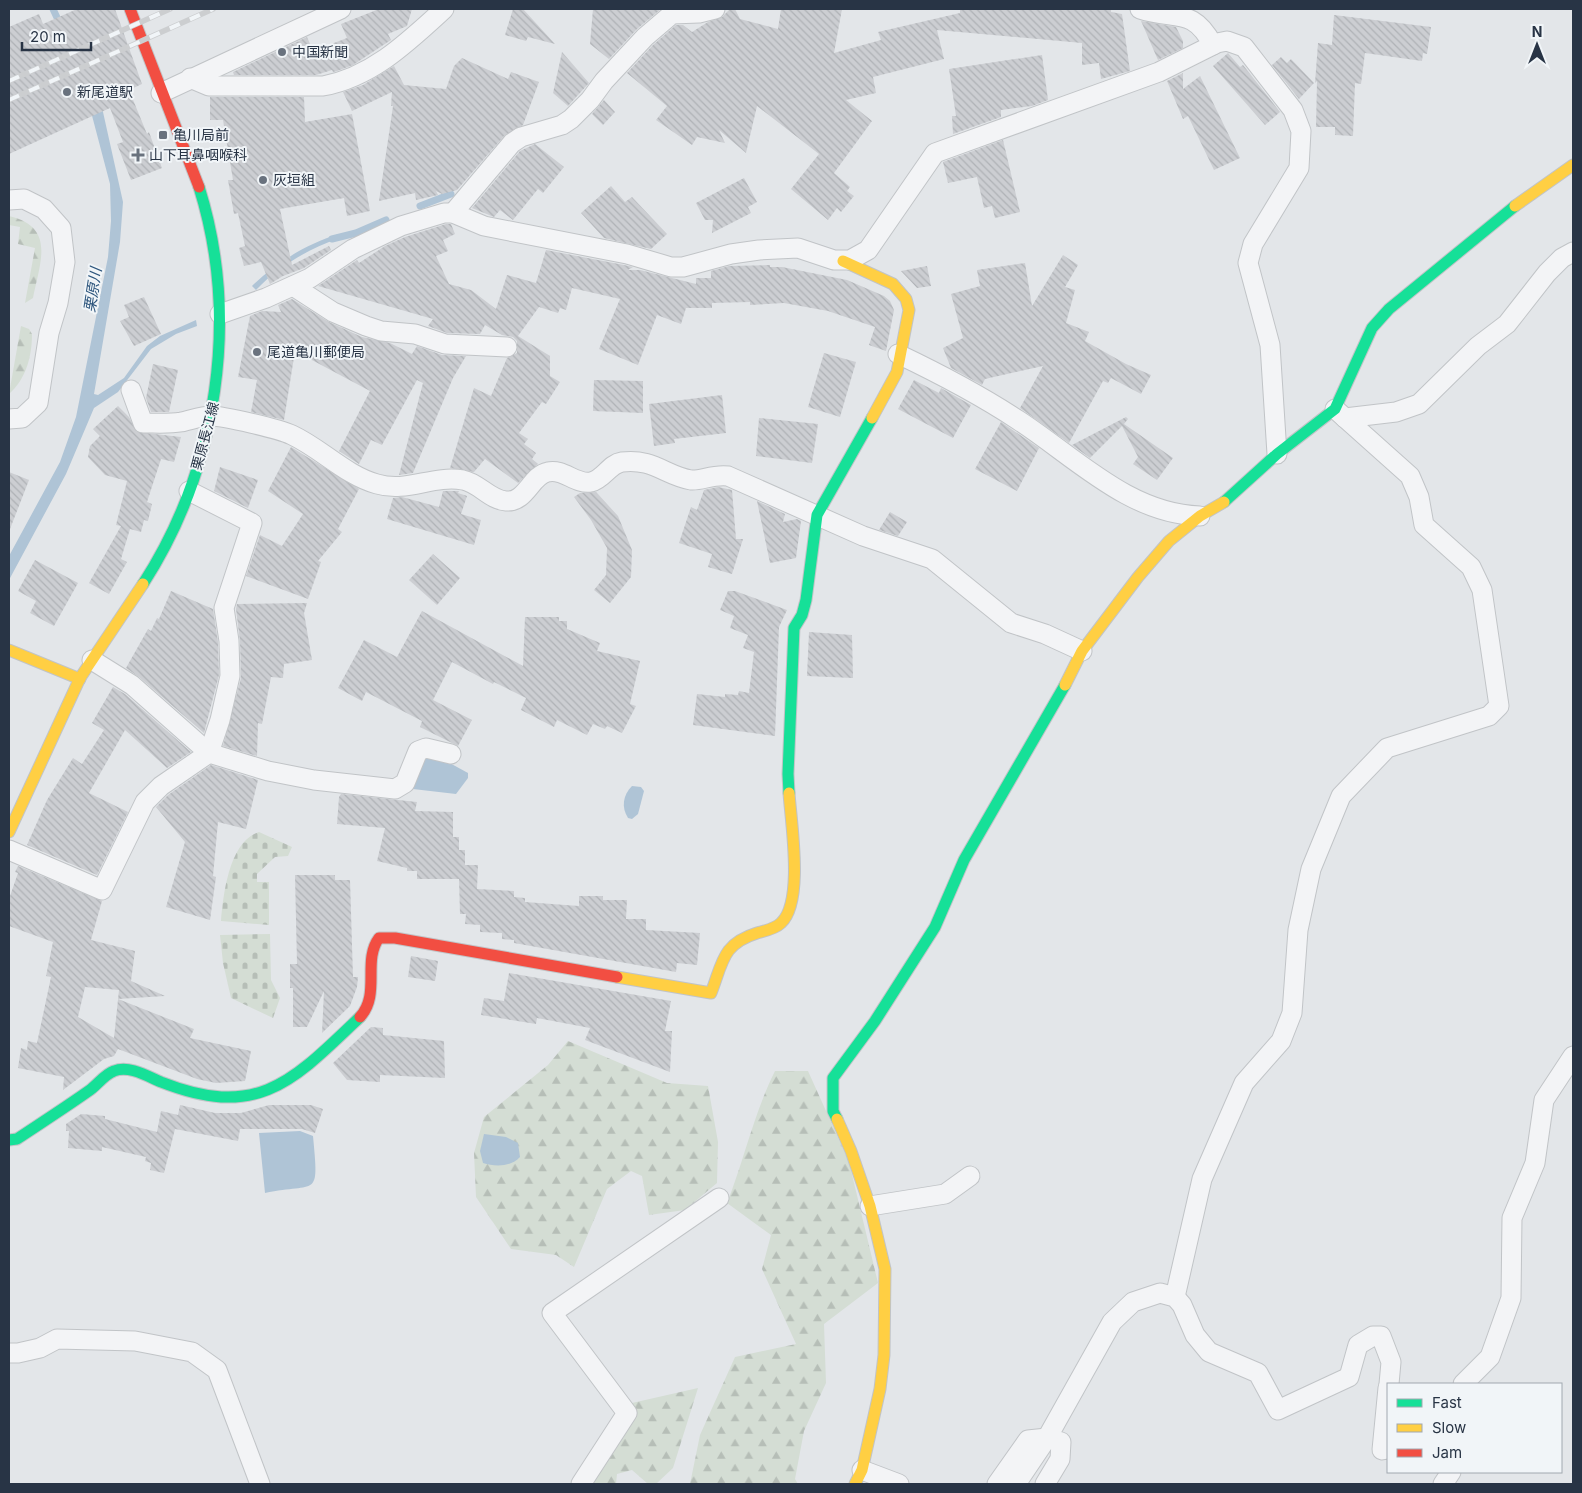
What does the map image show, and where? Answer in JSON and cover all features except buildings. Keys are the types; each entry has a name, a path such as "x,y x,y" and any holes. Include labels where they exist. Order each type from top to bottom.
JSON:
{"street":[{"name":"栗原長江線","path":"9,829 80,679 154,567 189,491 203,451 217,389 220,314 214,248 209,222 191,165 161,93 130,9"},
{"path":"161,93 341,9"},
{"path":"190,78 208,86 323,86 339,83 355,77 380,63 414,37 444,9"},
{"path":"453,214 512,143 522,137 562,125 572,119 625,59 672,14 699,13 715,9"},
{"path":"1140,9 1193,19 1204,29 1213,45"},
{"path":"843,262 855,258 868,250 935,153 1150,75 1213,45 1227,41 1244,48 1293,110 1300,131 1299,168 1253,244 1248,263 1269,339 1277,454"},
{"path":"1340,414 1372,328 1389,309 1428,275 1520,202 1573,165"},
{"path":"9,200 24,199 44,209 62,228 65,262 58,303 49,332 38,403 22,418 9,419"},
{"path":"9,1140 17,1139 91,1089 113,1071 121,1069 128,1069 186,1090 215,1098 244,1098 274,1089 297,1073 362,1015 368,1005 372,988 373,951 374,943 378,938 395,938 711,993 727,951 733,944 742,938 782,924 790,908 794,891 788,774 792,636 806,600 817,515 892,383 896,372 898,354 909,310 900,288 843,262 798,248 731,254 692,265 672,267 627,254 484,226 453,214 436,214 400,226 353,249 310,278 293,286 220,314"},
{"path":"899,1484 859,1477 880,1389 884,1355 885,1269 870,1206 851,1151 832,1111 833,1078 875,1021 935,927 964,860 1061,694 1082,651 1138,577 1169,541 1200,516 1219,506 1277,454 1340,414 1396,412 1419,404 1478,346 1507,324 1547,273 1562,258 1573,252"},
{"path":"293,286 333,312 373,328 415,334 445,344 507,347"},
{"path":"898,354 952,380 1019,420 1107,483 1164,511 1179,516 1200,516"},
{"path":"130,390 143,423 179,422 211,416 292,435 364,479 387,487 406,488 430,480 453,478 476,485 500,500 510,501 519,497 545,472 555,471 581,482 592,482 614,464 636,461 659,467 689,480 713,475 728,476 863,536 932,559 1011,623 1045,634 1082,651"},
{"path":"1175,1297 1202,1179 1244,1082 1281,1041 1292,1013 1298,930 1311,868 1341,796 1387,748 1489,716 1499,706 1482,590 1471,567 1424,525 1419,497 1410,476 1340,414"},
{"path":"9,850 102,890 144,802 161,786 209,752 230,676 229,642 224,608 252,523 189,491"},
{"path":"9,650 80,679"},
{"path":"92,660 132,684 209,752 268,771 343,784 395,789 405,783 418,751 426,748 452,754"},
{"path":"1464,1383 1490,1357 1511,1298 1512,1218 1534,1163 1544,1100 1573,1056"},
{"path":"870,1206 945,1194 970,1176"},
{"path":"581,1484 627,1413 552,1313 719,1198"},
{"path":"1016,1484 1047,1438 1112,1322 1133,1302 1160,1294 1175,1297 1182,1305 1194,1335 1208,1352 1258,1373 1278,1410 1349,1377 1358,1345 1374,1336 1381,1336 1391,1362 1388,1383"},
{"path":"9,1353 40,1348 57,1339 135,1341 192,1352 217,1370 260,1484"},
{"path":"1387,1397 1382,1450 1387,1449"},
{"path":"997,1484 1028,1440 1047,1438 1061,1442 1060,1459 1045,1484"}],"green space":[{"path":"9,216 24,221 34,228 39,237 41,259 39,272 33,298 25,303 35,248 18,244 20,227 9,225"},
{"path":"21,326 29,329 32,334 31,351 24,374 9,394"},
{"path":"259,832 292,847 288,856 275,857 257,874 257,882 269,882 269,925 221,921 226,884 234,858 249,837"},
{"path":"270,934 271,980 280,998 273,1018 231,998 223,963 220,935"},
{"path":"568,1041 667,1083 708,1086 718,1142 717,1183 685,1210 649,1215 642,1176 631,1171 607,1189 574,1267 556,1255 511,1249 476,1197 474,1153 484,1117 548,1065"},
{"path":"775,1071 808,1071 849,1162 878,1283 824,1324 826,1383 804,1431 795,1479 798,1484 690,1484 700,1435 735,1357 796,1344 762,1269 771,1235 727,1203 761,1103"},
{"path":"698,1388 673,1468 656,1484 648,1484 632,1470 617,1474 616,1484 589,1484 632,1403"}],"water":[{"path":"101,103 123,202 120,242 94,394 98,395 124,378 147,346 160,336 196,320 197,326 176,334 151,349 118,392 94,408 66,474 9,580 9,556 60,462 76,417 108,257 111,221 110,184 90,108"},
{"path":"339,234 340,238 305,253 284,266 256,290 252,286 292,255 315,243"},
{"path":"428,758 446,761 468,773 468,778 456,794 413,789 412,785 424,760"},
{"path":"632,786 641,787 644,791 638,814 632,819 628,818 624,810 624,801"},
{"path":"300,1131 313,1136 314,1179 311,1184 305,1187 265,1193 259,1133"},
{"path":"484,1134 506,1137 518,1143 520,1157 512,1163 503,1165 483,1163 480,1151"}],"waterway":[{"name":"栗原川","path":"53,9 60,24"},
{"path":"420,206 451,194"},
{"path":"332,239 356,233 386,220"}],"railway":[{"path":"9,81 170,9"},
{"path":"9,100 213,9"}],"traffic: fast":[{"path":"143,584 169,539 189,491 204,442 214,391 219,340 218,288 211,237 199,187"},
{"path":"1224,502 1277,454 1335,409 1372,328 1389,309 1515,206"},
{"path":"789,793 788,774 794,628 802,615 806,600 817,515 872,418"},
{"path":"837,1119 833,1111 833,1078 875,1021 935,927 964,860 1065,685"},
{"path":"9,1140 17,1139 90,1090 114,1071 132,1070 195,1093 223,1097 249,1095 271,1088 293,1076 314,1060 360,1017"}],"traffic: slow":[{"path":"1515,206 1573,165"},
{"path":"843,261 893,284 906,299 909,310 897,372 872,418"},
{"path":"1065,685 1082,651 1138,577 1169,541 1200,516 1224,502"},
{"path":"9,832 80,678 143,584"},
{"path":"9,650 80,679"},
{"path":"617,977 711,993 725,956 730,949 745,937 773,928 781,923 788,913 794,881 789,793"},
{"path":"837,1119 851,1151 870,1206 885,1269 884,1355 880,1389 862,1470 855,1484"}],"traffic: jam":[{"path":"130,9 199,187"},
{"path":"360,1017 366,1008 369,998 372,957 374,947 379,938 395,938 617,977"}],"place":[{"name":"中国新聞","path":"282,52"},
{"name":"新尾道駅","path":"67,92"},
{"name":"亀川局前","path":"163,135"},
{"name":"山下耳鼻咽喉科","path":"138,155"},
{"name":"灰垣組","path":"263,180"},
{"name":"尾道亀川郵便局","path":"257,352"}]}
